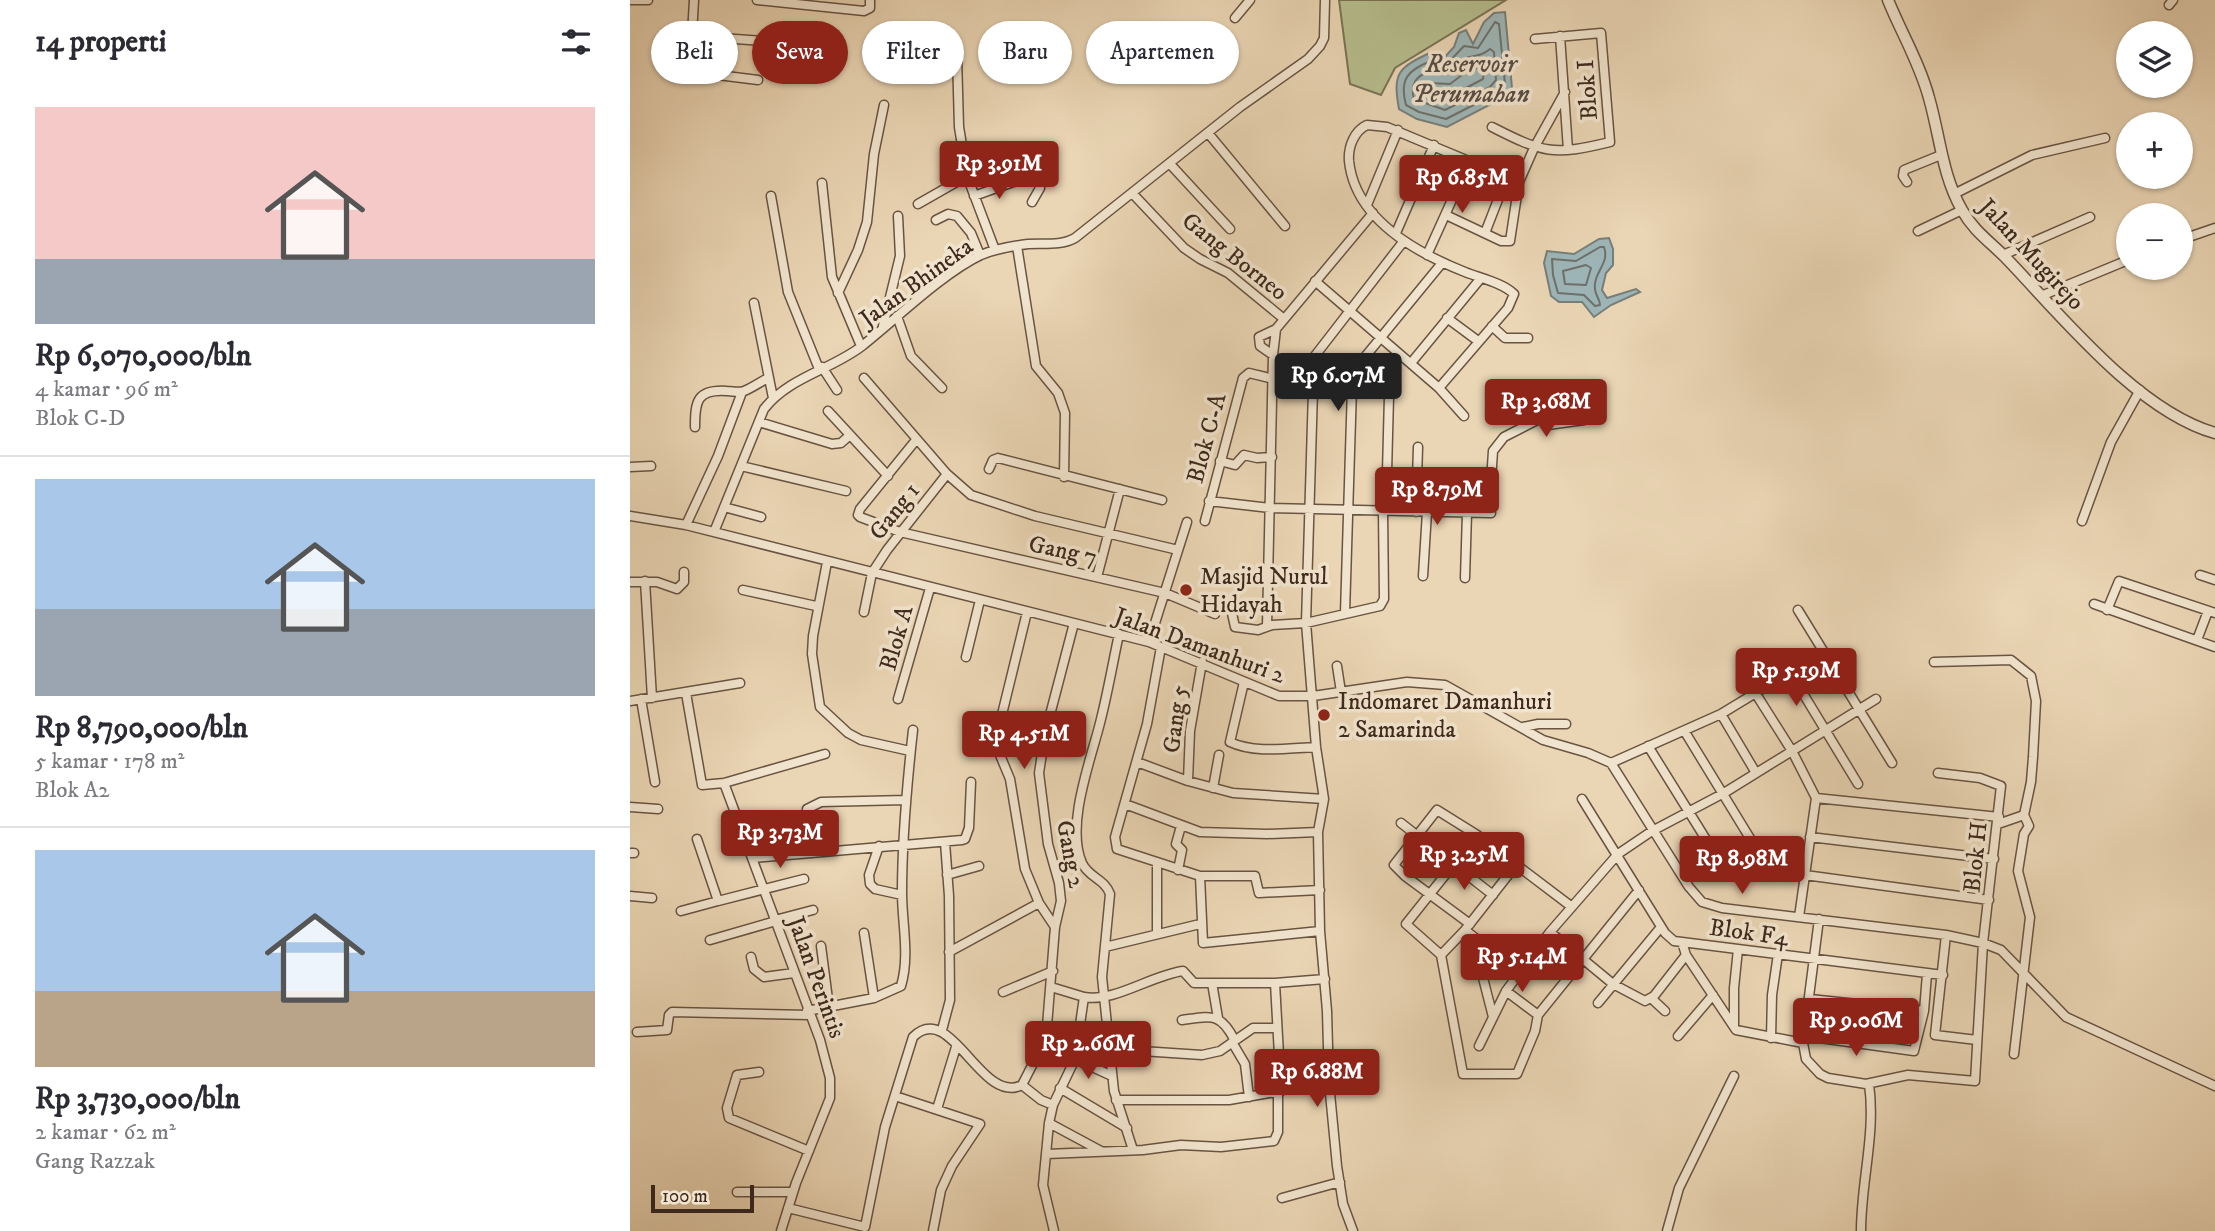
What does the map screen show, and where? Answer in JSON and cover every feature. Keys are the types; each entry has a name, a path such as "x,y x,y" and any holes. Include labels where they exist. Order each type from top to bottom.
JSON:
{"street":[{"path":"630,0 648,0"},
{"path":"694,0 694,21"},
{"path":"757,0 864,11 870,8 870,0"},
{"path":"1235,18 1250,0"},
{"name":"Jalan Bhineka","path":"714,532 764,409 773,398 791,384 861,346 883,326 980,256 1017,246 1070,241 1240,107 1308,59 1324,38 1325,0"},
{"name":"Jalan Mugirejo","path":"1888,0 1923,80 1941,155 1954,194 1978,233 2003,255 2088,345 2140,390 2164,409 2215,433"},
{"name":"Blok I","path":"1534,148 1547,151 1568,150 1608,143 1611,139 1601,33 1535,39"},
{"name":"Blok I","path":"1560,36 1568,150"},
{"path":"958,84 959,127 967,176 995,250"},
{"path":"1446,215 1504,242 1510,241 1519,182 1534,148 1565,92"},
{"path":"838,293 858,250 867,222 872,166 884,105"},
{"path":"1439,388 1511,305 1514,294 1403,242 1370,209 1352,174 1349,151 1352,142 1356,133 1367,125 1398,130 1506,179 1519,182"},
{"path":"1492,127 1534,148"},
{"path":"1273,355 1261,346 1258,339 1276,329 1370,209 1398,130"},
{"path":"1208,133 1284,226"},
{"path":"1954,194 2032,155 2105,138"},
{"path":"1396,233 1434,145"},
{"path":"1907,182 1903,176 1904,170 1941,155"},
{"path":"1427,255 1469,162"},
{"path":"1170,163 1230,229"},
{"path":"918,204 967,176"},
{"path":"974,196 1030,176 1037,180 1040,188 1032,202"},
{"path":"1485,233 1506,179"},
{"path":"822,183 828,256 838,293 861,346"},
{"name":"Gang Borneo","path":"1133,194 1184,248 1228,272 1284,319"},
{"path":"771,196 788,292 820,368 838,390"},
{"path":"1918,231 1962,210"},
{"path":"936,220 948,214 957,216 971,233 980,256"},
{"path":"883,326 900,257 898,216"},
{"path":"2003,255 2090,217"},
{"path":"2193,236 2215,228"},
{"path":"1353,1231 1343,1204 1329,1083 1325,979 1320,931 1318,832 1324,799 1316,747 1306,623 1314,352 1349,313 1403,242"},
{"path":"1017,246 1036,366 1058,393 1066,424 1064,477"},
{"path":"1345,613 1352,387 1359,361 1443,263"},
{"path":"2041,296 2116,265"},
{"path":"1411,363 1481,278"},
{"path":"1315,281 1439,388 1464,416"},
{"path":"754,303 773,398"},
{"path":"897,317 911,356 942,388"},
{"path":"1447,318 1478,341"},
{"path":"1492,326 1505,338 1528,338"},
{"path":"1267,626 1273,355 1276,329"},
{"name":"Blok C-A","path":"1205,521 1244,375 1249,373 1274,381"},
{"path":"695,427 697,399 703,394 726,390 742,392 768,377"},
{"path":"864,379 947,474 966,491 986,502 1178,550"},
{"path":"1274,381 1352,387"},
{"path":"2082,521 2111,442 2140,390"},
{"path":"686,525 718,456 742,392"},
{"path":"1231,609 1235,627 1258,630 1267,626 1306,623 1377,607 1383,603 1389,396"},
{"path":"1540,407 1541,418 1548,425 1584,420"},
{"path":"828,411 888,475 916,440"},
{"path":"1387,479 1491,481 1493,450 1504,437 1541,418"},
{"path":"759,422 835,444 850,435"},
{"path":"1416,512 1418,447"},
{"path":"1220,461 1235,465 1244,455 1272,457"},
{"path":"989,469 993,460 998,458 1162,500"},
{"path":"630,467 651,466"},
{"path":"741,466 846,491"},
{"name":"Gang 1","path":"872,573 900,532 947,474"},
{"name":"Gang 7","path":"888,475 858,515 866,521 900,532 1165,593 1215,614"},
{"path":"1097,577 1120,489"},
{"path":"1209,501 1270,508 1490,513"},
{"path":"724,507 761,517"},
{"path":"1423,576 1427,512"},
{"path":"1465,578 1467,513"},
{"name":"Jalan Damanhuri 2","path":"630,516 686,525 1149,642 1279,696 1313,696 1407,682 1445,685 1543,740 1588,753 1611,763"},
{"path":"1149,642 1187,522"},
{"path":"827,562 816,606 812,654 820,707 848,733 861,740 911,751"},
{"path":"630,582 645,581 677,589 684,582 684,572"},
{"path":"864,612 872,573"},
{"path":"2200,575 2215,580"},
{"path":"645,581 652,698"},
{"path":"2107,610 2117,582 2121,581 2211,612 2197,640"},
{"name":"Blok A","path":"898,699 930,588"},
{"path":"743,590 816,606"},
{"path":"966,657 980,600"},
{"path":"2094,604 2215,647"},
{"path":"1798,610 1892,763"},
{"path":"1027,612 995,743 1010,779 1025,869 1040,903 1055,927"},
{"name":"Gang 2","path":"1022,1085 1041,1048 1047,1026 1055,927 1061,901 1048,844 1039,773 1045,734 1074,623"},
{"path":"1119,634 1100,722 1082,784 1079,829 1082,863 1090,875 1103,883 1110,894 1102,977 1116,1100 1133,1150"},
{"path":"1161,647 1137,762 1115,837 1116,849 1200,876 1255,876 1257,888 1263,894 1320,890"},
{"path":"1823,652 1721,714 1611,763 1652,831 1702,902 1721,908 1946,935 1983,943 2001,950 2066,1017 2215,1086"},
{"path":"1934,662 1963,659 2011,660 2031,677 2036,701 2031,782 2024,815 2029,826 2024,834 2018,874 2030,918 2014,1054"},
{"name":"Gang 5","path":"1188,781 1190,731 1202,662"},
{"path":"1337,666 1341,692"},
{"path":"1790,672 1858,784"},
{"path":"1244,682 1230,742 1246,747 1316,747"},
{"path":"630,701 740,683"},
{"path":"686,693 700,783 712,786 825,754"},
{"path":"1756,694 1792,751 1816,798 1799,917"},
{"path":"641,699 655,782"},
{"path":"1479,1046 1506,991 1550,932 1618,854 1652,831 1724,793 1876,699"},
{"path":"1721,714 1756,773"},
{"path":"1523,727 1566,724"},
{"path":"637,1032 667,1030 669,1013 672,1012 808,1013 874,998 901,986 906,800 913,730"},
{"path":"1685,732 1770,871"},
{"path":"1648,746 1723,865 1791,874"},
{"path":"1213,788 1219,755"},
{"path":"1137,762 1188,781 1246,795 1324,799"},
{"name":"Blok H","path":"1869,1084 1916,1074 1973,1082 1976,1077 1983,943 2001,786 1992,781 1938,773"},
{"path":"753,858 962,840 967,835 971,782"},
{"name":"Jalan Perintis","path":"724,783 828,1066 831,1088 827,1106 780,1231"},
{"path":"1816,798 1998,820 2024,815"},
{"path":"1582,799 1661,927 1669,937 1680,942 1734,1028 1743,1033 1914,1051 1924,1012 1927,974"},
{"path":"806,853 807,809 812,805 821,802 906,800"},
{"path":"1125,804 1181,826 1208,832 1318,832"},
{"path":"630,807 658,809"},
{"path":"1493,1017 1482,974 1496,952 1394,865 1416,834 1435,811 1440,810 1572,907"},
{"path":"1401,823 1493,895"},
{"path":"1178,870 1182,850 1176,844 1181,826"},
{"path":"1477,835 1406,926 1441,955 1462,1071 1466,1075 1517,1074 1535,1031 1538,1015 1639,890"},
{"path":"1810,837 1994,859"},
{"path":"696,839 718,901"},
{"path":"942,1030 950,1000 944,842"},
{"path":"879,846 869,875 870,884 875,889 902,895"},
{"path":"1157,864 1157,933"},
{"path":"1441,955 1468,927 1516,865"},
{"path":"947,875 979,866"},
{"path":"1805,875 1989,900"},
{"path":"1200,876 1200,924 1203,943 1320,931"},
{"path":"681,911 804,879"},
{"path":"630,896 652,898"},
{"path":"949,952 1040,903"},
{"path":"710,940 813,910"},
{"path":"1819,919 1804,1039 1806,1059 1824,1077 1869,1084 1872,1105 1862,1189 1861,1231"},
{"path":"1105,947 1200,924"},
{"path":"1598,1003 1661,927"},
{"path":"1550,932 1613,984 1643,1001 1651,999 1686,955"},
{"path":"864,933 874,998"},
{"path":"1946,935 1935,1035 1977,1040"},
{"name":"Blok F4","path":"1680,942 1943,975"},
{"path":"821,946 830,1007"},
{"path":"1734,1028 1738,949"},
{"path":"1771,1038 1772,995 1779,954"},
{"path":"751,957 754,969 764,977 794,973"},
{"path":"1003,992 1053,971"},
{"path":"1051,987 1084,997 1104,998 1177,972 1186,973 1192,982 1212,983 1275,983 1325,979"},
{"path":"1212,983 1218,1018"},
{"path":"1047,1154 1181,1146 1221,1147 1274,1141 1279,1132 1278,1093 1282,1086 1278,1068 1275,983"},
{"path":"1506,991 1538,1015"},
{"path":"1678,1037 1713,995"},
{"path":"1054,1231 1044,1185 1049,1123 1053,1105 1075,1059 1084,997"},
{"path":"1651,999 1665,1011"},
{"path":"1810,999 1924,1012"},
{"path":"1182,1020 1218,1018 1225,1021 1245,1064 1249,1097"},
{"path":"788,1208 865,1227 885,1127 913,1037 926,1028 942,1030 998,1084 1008,1088 1022,1085 1041,1100 1053,1105"},
{"path":"1108,1031 1129,1028"},
{"path":"1111,1049 1202,1055 1220,1051 1253,1028 1277,1028"},
{"path":"937,1109 956,1046"},
{"path":"1075,1059 1112,1076"},
{"path":"759,1072 737,1075 727,1108 729,1118 809,1151"},
{"path":"1667,1231 1679,1188 1734,1076"},
{"path":"1060,1088 1127,1128"},
{"path":"1116,1100 1229,1100 1278,1093"},
{"path":"895,1096 974,1121 980,1126 952,1166 941,1190 933,1231"},
{"path":"1049,1123 1101,1151"},
{"path":"1282,1198 1340,1182"},
{"path":"737,1192 793,1192"}],"green space":[{"path":"1339,0 1506,0 1395,68 1381,95 1350,84"}],"water":[{"name":"Reservoir Perumahan","path":"1505,12 1512,88 1499,100 1447,127 1417,119 1399,109 1398,79 1405,67 1432,52 1443,59 1454,47 1459,33 1466,30 1473,44 1484,22 1494,13"},
{"path":"1609,238 1613,249 1613,265 1606,273 1602,290 1607,298 1636,289 1640,292 1611,305 1594,317 1582,302 1559,302 1551,296 1544,263 1547,251 1574,254 1599,239"}],"building":[{"path":"1368,364 1388,367 1384,389 1363,385"}],"place":[{"name":"Masjid Nurul Hidayah","path":"1186,590"},
{"name":"Indomaret Damanhuri 2 Samarinda","path":"1324,715"}]}
